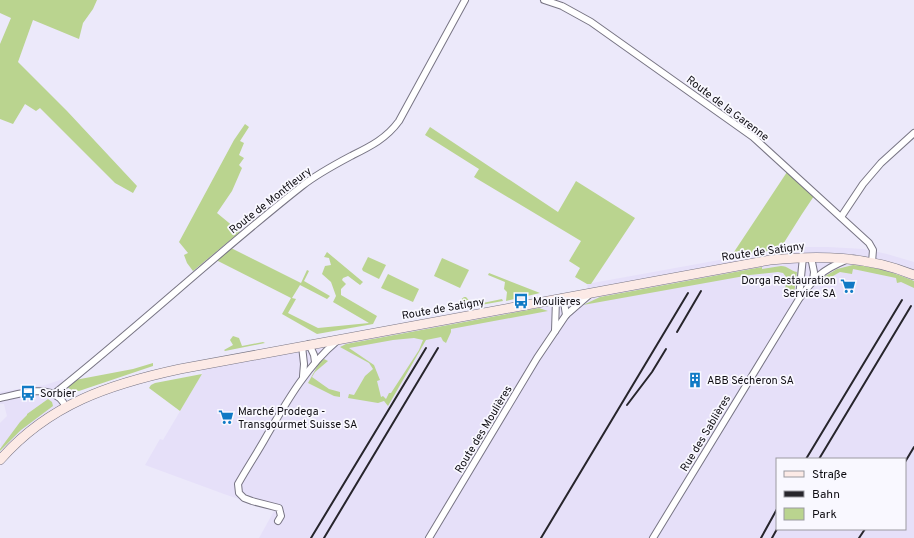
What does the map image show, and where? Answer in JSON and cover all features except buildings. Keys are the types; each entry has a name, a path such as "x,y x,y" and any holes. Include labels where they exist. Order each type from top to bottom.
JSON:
{"street":[{"name":"Route de Montfleury","path":"54,394 260,219 327,169 372,145 390,133 399,121 465,0"},
{"name":"Route de la Garenne","path":"544,0 566,8 590,22 760,143 869,243 873,250 872,262"},
{"path":"841,217 863,184 881,163 914,133"},
{"path":"807,257 814,272 812,281"},
{"name":"Route de Satigny","path":"0,460 27,433 42,421 66,407 104,390 158,374 306,345 770,260 807,257 850,258 872,262 914,275"},
{"name":"Rue des Sablières","path":"799,298 807,257"},
{"name":"Rue des Sablières","path":"653,538 799,298 818,275 832,266 850,258"},
{"path":"566,315 583,299 592,293"},
{"path":"555,331 559,299 564,302 566,315"},
{"name":"Route des Moulières","path":"429,538 537,358 566,315"},
{"path":"278,521 281,516 279,508 244,498 239,493 238,484 276,419 303,378 315,362 339,339"},
{"path":"306,345 314,355 315,362"},
{"path":"303,378 306,345"},
{"path":"0,398 39,391 47,392 58,397 66,407"}],"shaded area":[{"path":"805,247 864,249 914,262 914,538 259,538 274,511 145,465 160,439 163,440 202,374 201,361 588,289 587,284 780,249"},
{"path":"63,379 67,402 58,412 8,452 0,446 0,423 7,416 4,404 0,404 0,392 45,385"}],"green space":[{"path":"0,0 97,0 93,9 83,23 79,39 33,20 18,62 67,111 137,186 133,193 115,183 40,108 36,111 25,104 13,124 0,119 0,44 11,18 0,13"},
{"path":"245,124 249,127 240,141 244,143 239,155 244,158 239,165 242,168 232,191 217,213 240,232 193,271 187,263 184,255 188,253 179,242 234,140"},
{"path":"430,127 558,212 576,181 635,218 591,284 587,284 575,277 580,268 569,261 581,241 474,177 479,169 425,135"},
{"path":"787,172 814,196 780,249 730,258"},
{"path":"231,248 301,283 307,270 309,271 304,281 330,296 327,299 300,285 292,298 296,299 288,313 318,328 369,323 333,302 336,296 331,282 322,274 325,266 331,265 329,258 324,257 327,252 363,282 360,285 348,276 343,278 342,280 346,284 341,289 341,295 377,316 373,324 317,334 282,314 291,298 216,260"},
{"path":"368,257 386,265 379,279 363,271 362,269"},
{"path":"442,258 469,270 460,288 434,276"},
{"path":"853,265 877,268 899,275 914,281 914,288 901,282 897,283 896,278 853,269 852,274 840,272 824,281 822,278 837,269"},
{"path":"781,266 797,272 794,294 785,289 787,278 783,273 778,272 750,275 583,305 600,297 762,267 762,269"},
{"path":"489,273 540,293 506,301 507,292 504,289 505,282 488,275"},
{"path":"388,274 419,289 413,302 381,288"},
{"path":"466,297 473,305 502,299 503,301 464,308 457,307 457,303"},
{"path":"539,308 548,311 451,329 446,343 441,337 426,340 388,406 384,401 378,403 348,398 349,394 354,395 365,376 373,369 369,363 340,347 346,344","holes":["414,338 423,340 419,350 386,399 383,396 381,397 377,381 380,380 374,365 349,348 393,340"]},
{"path":"233,336 239,338 242,346 263,342 265,343 225,351 224,350 233,345 230,340"},
{"path":"324,359 328,361 315,372 312,377 329,389 340,392 340,397 334,396 308,383 319,363"},
{"path":"153,363 153,366 79,391 73,391 67,387 75,380 133,369"},
{"path":"202,374 180,411 149,388 155,383"},
{"path":"48,399 52,402 53,406 21,430 0,451 27,414"}],"railway":[{"path":"677,332 701,291"},
{"path":"541,538 688,293"},
{"path":"807,458 902,300"},
{"path":"820,458 911,306"},
{"path":"311,538 426,348"},
{"path":"324,538 438,348"},
{"path":"627,405 652,372 666,349"},
{"path":"906,460 914,447"},
{"path":"761,538 776,511"},
{"path":"772,538 776,530"},
{"path":"859,538 864,530"}],"place":[{"name":"Dorga Restauration Service SA","path":"848,286"},
{"name":"Moulières","path":"521,301"},
{"name":"ABB Sécheron SA","path":"695,380"},
{"name":"Sorbier","path":"28,393"},
{"name":"Marché Prodega - Transgourmet Suisse SA","path":"226,417"}]}
